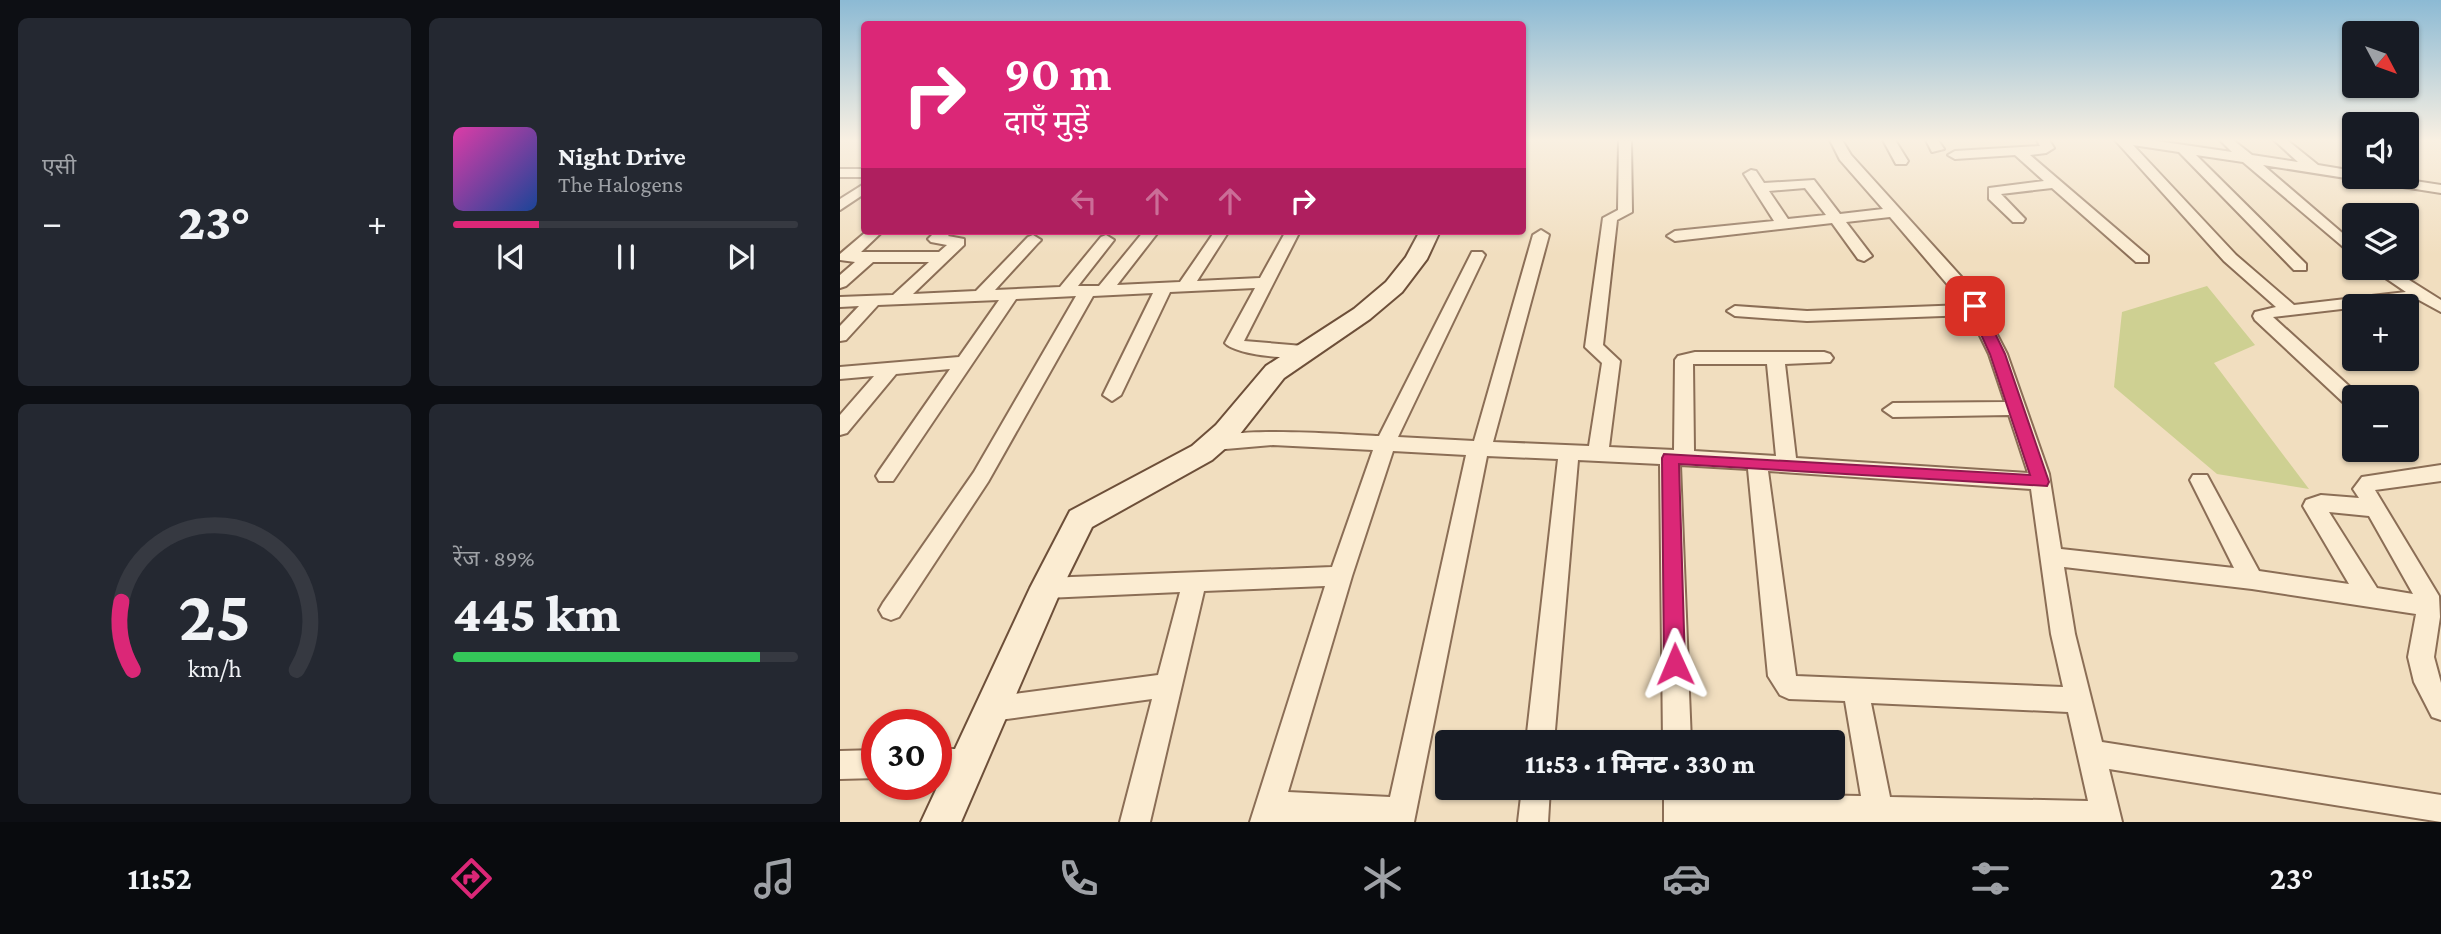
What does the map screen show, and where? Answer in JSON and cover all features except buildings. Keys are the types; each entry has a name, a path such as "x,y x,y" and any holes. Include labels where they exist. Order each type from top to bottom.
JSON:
{"street":[{"path":"1598,455 1611,360 1594,348 1610,218 1625,212 1625,178"},
{"path":"1754,178 1784,224"},
{"path":"1678,806 1879,816 2106,819 2063,635 2040,482 1998,354 1977,310 1961,286 1864,178"},
{"path":"2048,178 2142,259"},
{"path":"2158,178 2230,258 2290,310"},
{"path":"2212,178 2300,267"},
{"path":"2270,178 2342,241"},
{"path":"1760,188 1809,183 1864,256"},
{"path":"2018,219 1994,196 1994,191 2054,184"},
{"path":"2419,185 2441,189"},
{"path":"842,204 861,189"},
{"path":"842,204 861,203"},
{"path":"1675,236 1895,212"},
{"path":"871,235 846,257 943,257"},
{"path":"898,299 959,242 936,239 940,235"},
{"path":"891,610 981,477 1096,291 1148,235"},
{"path":"1185,287 1219,235"},
{"path":"1291,235 1234,343 1241,347 1303,352"},
{"path":"942,822 1046,588 1081,519 1110,500 1189,461 1214,443 1261,386 1303,352 1362,314 1394,288 1416,259 1428,235"},
{"path":"1477,255 1385,444 1340,576 1267,813 1401,817 1479,449 1541,235"},
{"path":"980,296 1033,240"},
{"path":"1065,292 1106,240"},
{"path":"840,283 867,259"},
{"path":"2398,280 2441,307"},
{"path":"840,302 1265,284"},
{"path":"1112,395 1164,288"},
{"path":"886,476 1011,294"},
{"path":"2342,390 2261,319 2263,314 2422,295"},
{"path":"840,336 874,300"},
{"path":"1735,311 1807,316 1977,310"},
{"path":"1775,358 1787,464"},
{"path":"1677,730 1677,458 1684,360 1824,358"},
{"path":"840,373 964,362"},
{"path":"840,428 888,370"},
{"path":"1893,410 2017,408"},
{"path":"1214,443 1273,438 1787,464 2040,482"},
{"path":"1541,730 1569,453"},
{"path":"1757,463 1781,676 1784,682 1796,689 2078,700"},
{"path":"2441,473 2365,485 2365,493 2421,585 2429,606 2421,657 2427,682 2441,708"},
{"path":"2200,480 2252,579"},
{"path":"2369,596 2314,506 2321,503 2374,508"},
{"path":"2053,558 2252,579 2429,606"},
{"path":"1046,588 1340,576"},
{"path":"1135,822 1194,582"},
{"path":"992,709 1169,685"},
{"path":"1856,691 1879,816"},
{"path":"2090,753 2441,809"},
{"path":"952,763 968,763"},
{"path":"840,765 861,764"},
{"path":"1533,822 1535,800"}],"green space":[{"path":"2207,286 2255,345 2214,363 2309,489 2217,474 2114,387 2122,312"}],"route":[{"path":"1675,664 1670,458 1971,475 2040,482 2030,443 1998,354 1975,306"}]}
